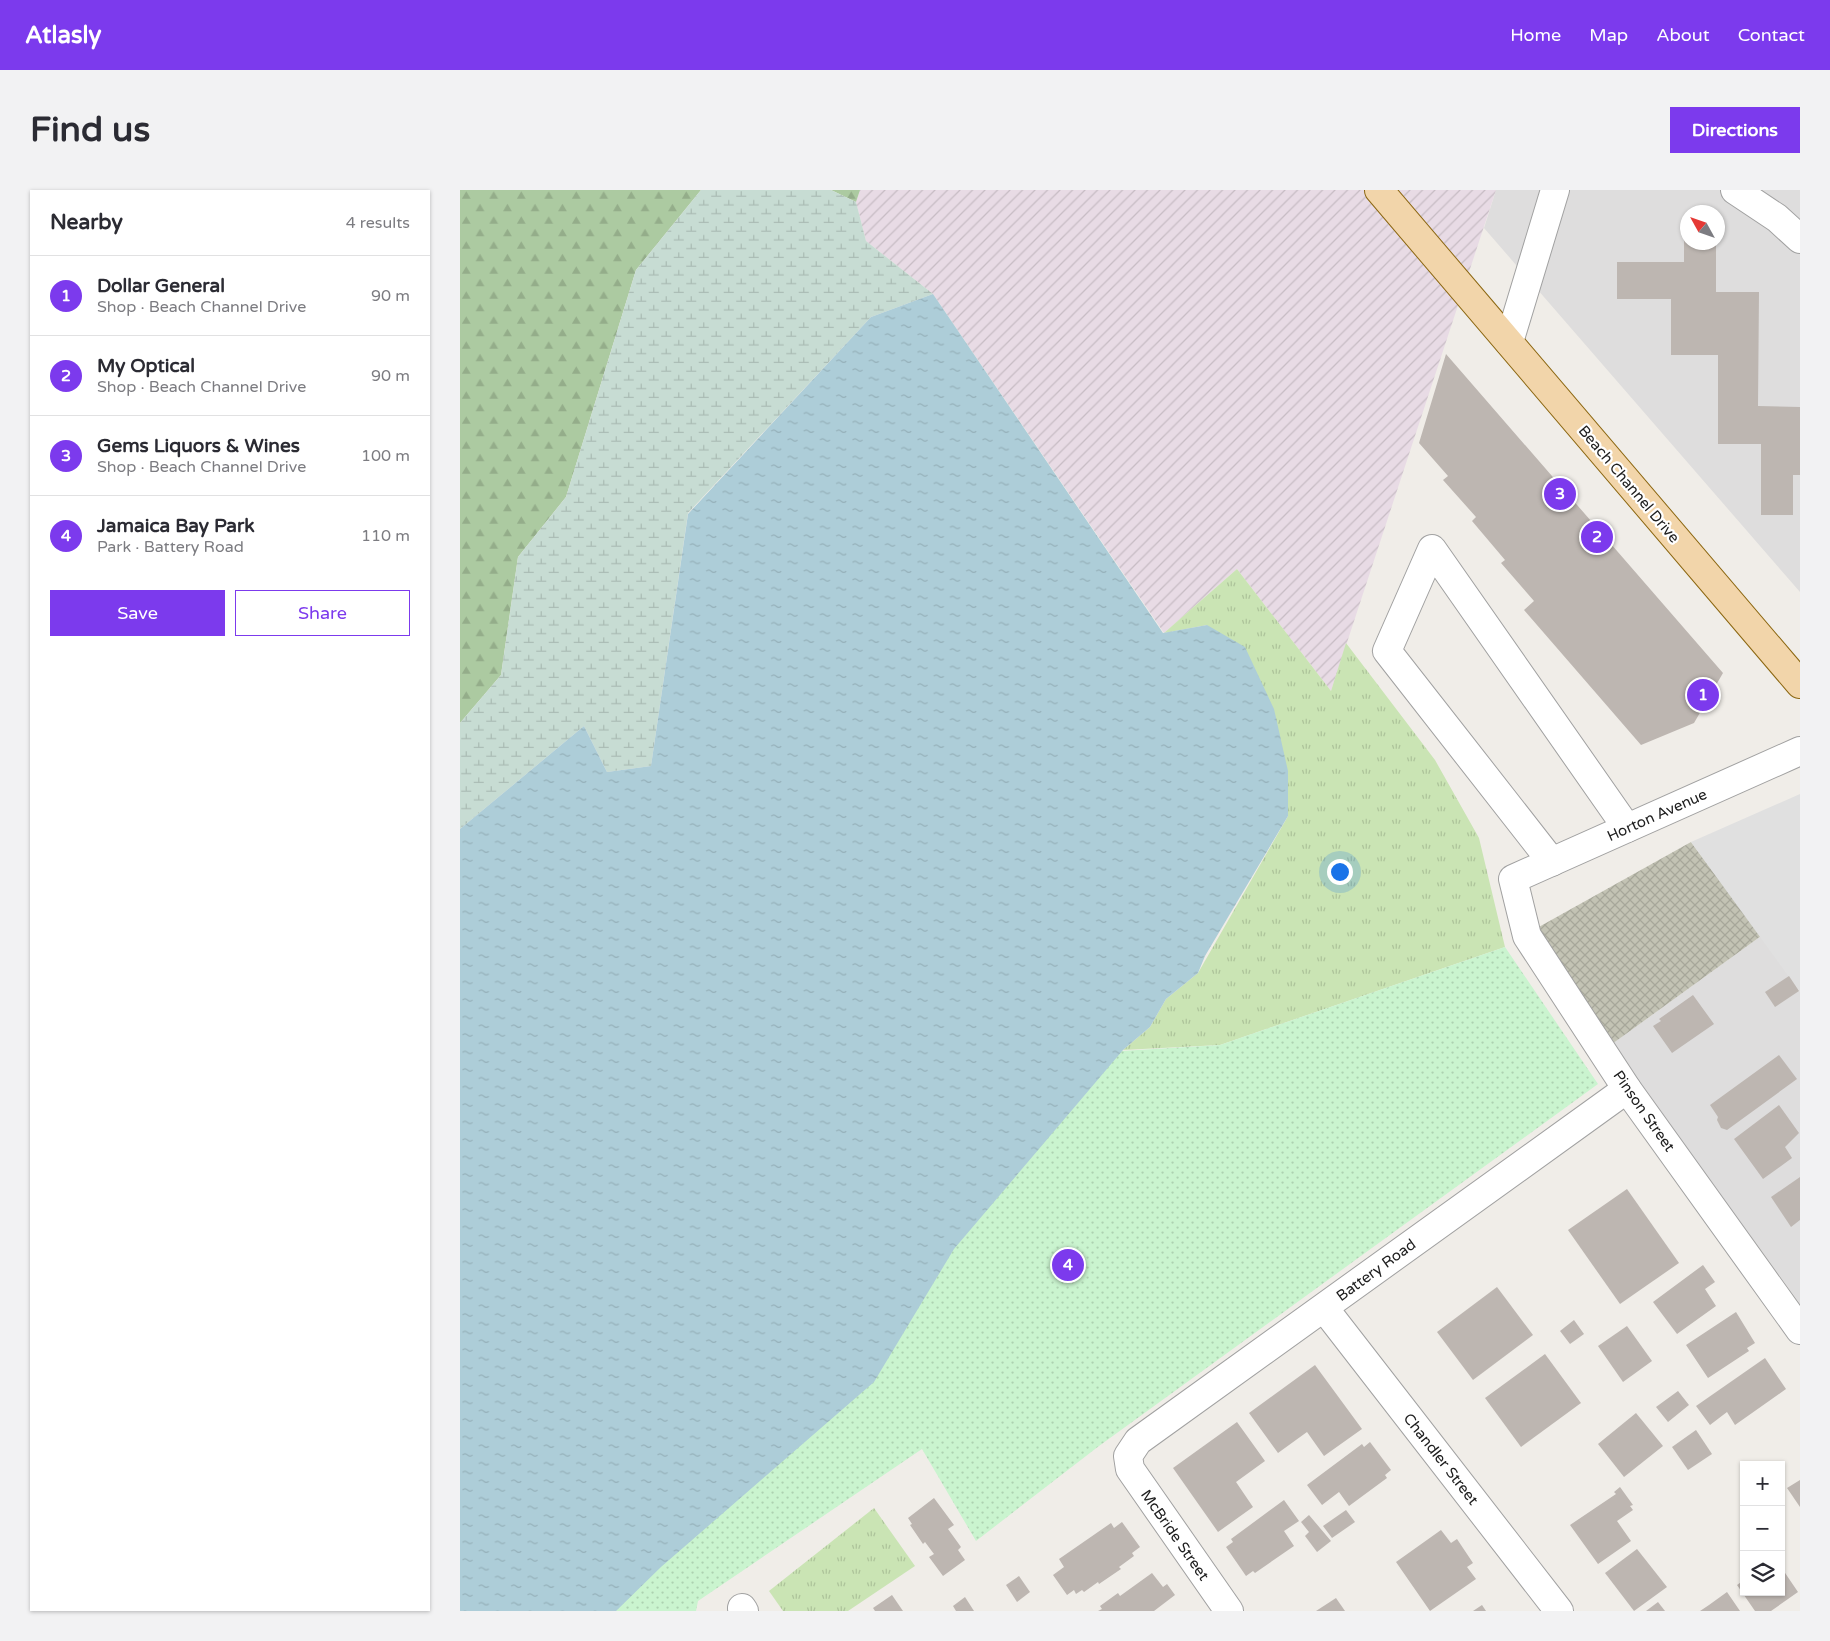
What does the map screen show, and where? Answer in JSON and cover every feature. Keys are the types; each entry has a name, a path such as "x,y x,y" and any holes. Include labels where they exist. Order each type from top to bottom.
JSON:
{"main road":[{"name":"Beach Channel Drive","path":"1379,190 1800,684"}],"street":[{"path":"1509,342 1555,190"},
{"path":"1735,190 1777,218 1800,239"},
{"path":"1552,862 1387,651 1432,549 1627,828"},
{"name":"Horton Avenue","path":"1513,879 1800,751"},
{"name":"Pinson Street","path":"1513,879 1527,936 1628,1089 1800,1330"},
{"name":"Battery Road","path":"1128,1456 1138,1441 1628,1089"},
{"name":"Chandler Street","path":"1324,1308 1559,1611"},
{"name":"McBride Street","path":"1128,1456 1130,1469 1229,1611"}],"shaded area":[{"path":"860,190 1496,190 1331,691 1237,569 1164,633 933,294 866,241 856,202"},
{"path":"1496,190 1800,190 1800,592 1484,228"},
{"path":"1800,794 1800,992 1691,842"},
{"path":"1691,842 1761,936 1612,1044 1537,928"},
{"path":"1761,936 1800,992 1800,1304 1612,1044"}],"green space":[{"path":"460,190 701,190 636,270 566,497 518,557 501,675 460,723"},
{"path":"701,190 831,190 856,202 866,241 933,294 871,317 688,513 651,766 607,772 584,726 460,829 460,723 501,675 518,557 566,497 636,270"},
{"path":"831,190 860,190 856,202"},
{"path":"1237,569 1331,691 1346,643 1435,760 1479,838 1505,947 1220,1045 1123,1050 1150,1027 1166,999 1198,973 1288,816 1207,625 1164,633"},
{"path":"1505,947 1598,1084 1099,1446 976,1541 922,1449 698,1601 696,1611 460,1611 460,1557 1022,1057 1220,1045"},
{"path":"874,1508 915,1566 848,1611 783,1611 769,1591"}],"water":[{"path":"933,294 1163,633 1207,625 1245,647 1274,709 1288,771 1288,816 1205,956 1198,973 1166,999 1150,1027 1123,1050 954,1249 874,1382 661,1567 616,1611 460,1611 460,829 584,726 607,772 651,766 688,514 871,317"}],"building":[{"path":"1684,250 1716,250 1716,292 1759,292 1758,406 1800,407 1800,475 1793,475 1793,515 1761,515 1761,444 1718,444 1718,355 1671,355 1671,299 1617,299 1617,262 1684,262"},
{"path":"1446,354 1723,673 1694,723 1641,745 1524,610 1534,601 1501,563 1505,560 1472,521 1476,517 1443,480 1448,476 1419,443"},
{"path":"1789,976 1799,991 1775,1007 1765,992"},
{"path":"1693,995 1714,1024 1672,1053 1653,1026 1661,1021 1659,1019"},
{"path":"1779,1055 1797,1079 1727,1130 1721,1128 1717,1120 1718,1117 1710,1105"},
{"path":"1779,1105 1799,1133 1785,1147 1792,1158 1763,1179 1734,1139"},
{"path":"1800,1177 1800,1220 1791,1227 1771,1197"},
{"path":"1627,1189 1679,1263 1620,1304 1568,1230"},
{"path":"1703,1265 1715,1282 1705,1289 1716,1306 1677,1334 1653,1302"},
{"path":"1497,1287 1533,1335 1473,1380 1437,1332"},
{"path":"1736,1312 1755,1343 1747,1348 1749,1351 1708,1378 1686,1345"},
{"path":"1574,1320 1584,1334 1570,1344 1560,1331"},
{"path":"1627,1326 1652,1361 1623,1382 1598,1346"},
{"path":"1545,1354 1581,1403 1521,1447 1485,1398"},
{"path":"1765,1358 1786,1389 1735,1425 1727,1412 1710,1425 1696,1406"},
{"path":"1315,1365 1362,1429 1324,1456 1307,1432 1278,1453 1249,1413"},
{"path":"1678,1391 1689,1405 1668,1422 1656,1407"},
{"path":"1636,1413 1663,1446 1624,1477 1598,1444"},
{"path":"1237,1422 1265,1461 1236,1482 1253,1507 1218,1532 1173,1468"},
{"path":"1696,1430 1712,1454 1688,1470 1672,1447"},
{"path":"1370,1442 1391,1470 1385,1475 1387,1478 1349,1506 1339,1492 1322,1505 1307,1485 1362,1444 1364,1447"},
{"path":"1800,1480 1800,1507 1787,1488"},
{"path":"1620,1487 1633,1505 1630,1506 1633,1510 1617,1521 1631,1541 1598,1564 1570,1525 1616,1494 1614,1492"},
{"path":"934,1498 954,1525 948,1529 961,1547 958,1550 965,1560 943,1576 929,1557 934,1554 925,1542 923,1544 910,1525 912,1524 908,1518"},
{"path":"1284,1500 1299,1521 1284,1531 1294,1546 1255,1573 1253,1571 1246,1576 1226,1547 1233,1542 1231,1539"},
{"path":"1346,1510 1355,1522 1332,1538 1323,1526"},
{"path":"1309,1515 1331,1541 1317,1552 1305,1536 1309,1532 1301,1522"},
{"path":"1122,1522 1140,1547 1132,1553 1134,1556 1119,1567 1121,1569 1099,1584 1098,1582 1084,1592 1082,1590 1076,1594 1074,1590 1067,1595 1053,1575 1064,1567 1059,1559 1111,1523 1114,1528"},
{"path":"1441,1530 1451,1543 1457,1539 1473,1563 1467,1567 1476,1579 1430,1611 1396,1562"},
{"path":"1637,1549 1667,1587 1634,1611 1605,1573"},
{"path":"1152,1573 1163,1587 1167,1584 1175,1595 1154,1611 1098,1611 1102,1609 1100,1606 1118,1593 1120,1596"},
{"path":"1785,1573 1798,1592 1771,1611 1755,1611 1745,1596 1785,1596"},
{"path":"1019,1576 1030,1592 1017,1602 1006,1585"},
{"path":"1727,1592 1740,1611 1700,1611 1709,1605"},
{"path":"892,1595 903,1611 875,1611 873,1608"},
{"path":"965,1597 974,1611 956,1611 953,1606"},
{"path":"1336,1598 1345,1611 1316,1611"},
{"path":"1658,1602 1665,1611 1646,1611"},
{"path":"1482,1605 1486,1611 1473,1611"}],"place":[{"name":"Gems Liquors & Wines","path":"1560,494"},
{"name":"My Optical","path":"1597,537"},
{"name":"Dollar General","path":"1703,695"},
{"name":"Jamaica Bay Park","path":"1068,1265"}]}
